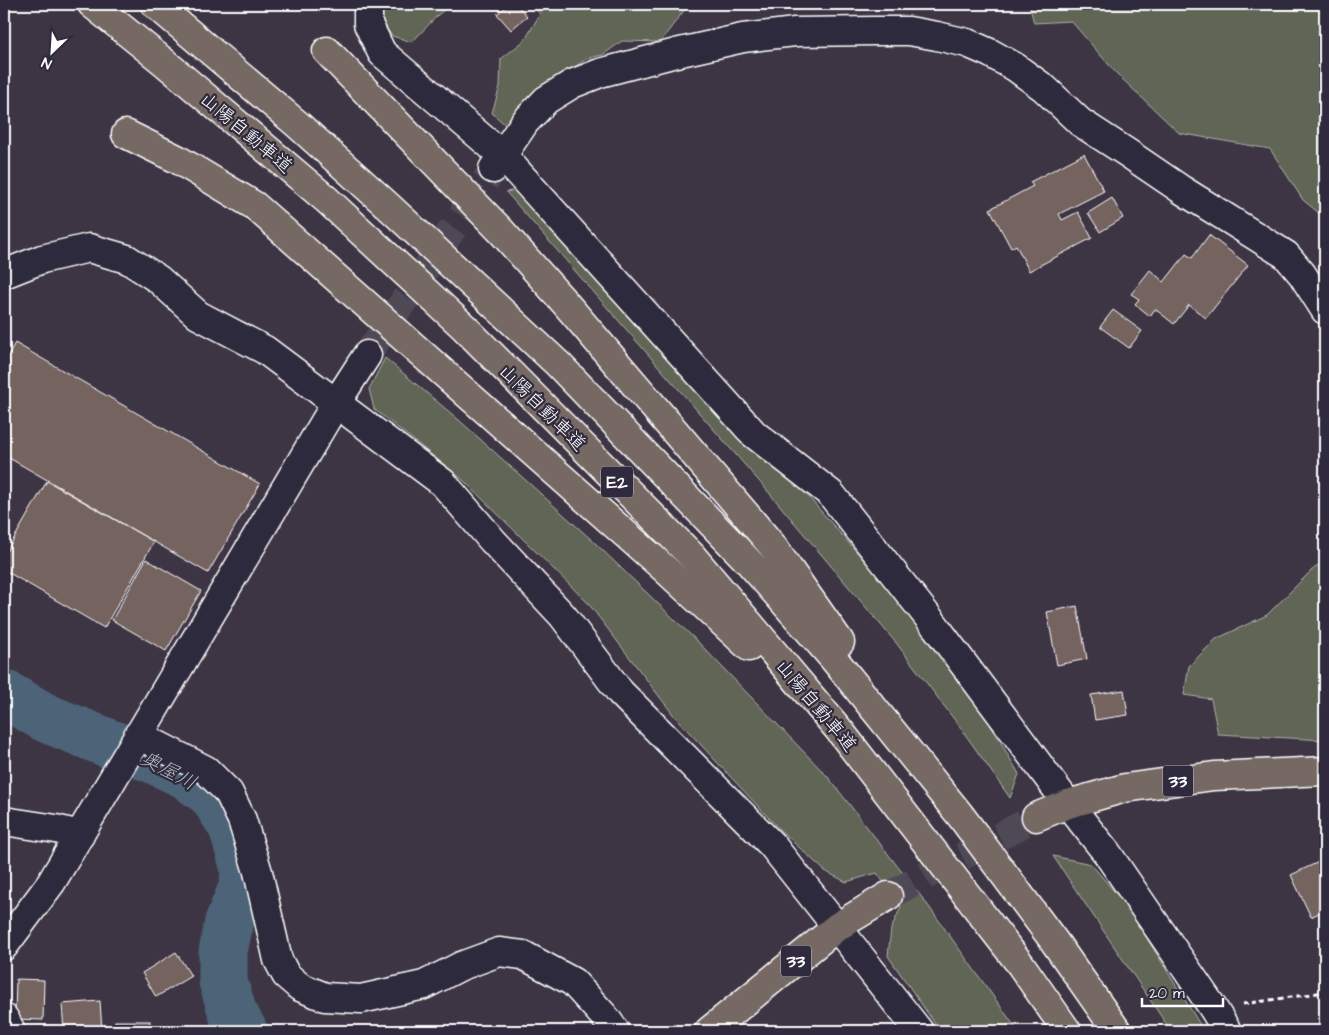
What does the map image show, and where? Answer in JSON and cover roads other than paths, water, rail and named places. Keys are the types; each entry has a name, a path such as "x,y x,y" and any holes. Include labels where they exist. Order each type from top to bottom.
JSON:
{"main road":[{"name":"山陽自動車道","path":"92,4 164,62 327,200 465,328 692,556 840,731 1021,965 1067,1031"},
{"name":"山陽自動車道","path":"155,4 297,124 558,364 749,562 833,658 960,815 1054,941 1117,1031"},
{"path":"326,51 502,232 771,544 828,627 878,692 914,759"},
{"path":"126,134 177,159 255,206 659,564 840,731"},
{"name":"33","path":"1036,817 1068,804 1125,788 1214,776 1325,771"},
{"name":"33","path":"709,1031 837,927 888,896"}],"street":[{"path":"368,4 368,24 382,53 497,163 754,434 831,494 936,627 1068,804 1107,853 1227,1031"},
{"path":"497,163 525,122 546,100 572,84 600,73 743,38 795,32 876,30 937,36 967,43 1015,67 1044,88 1080,122 1182,190 1286,255 1302,274 1325,310"},
{"path":"4,274 42,259 88,248 127,259 158,279 198,315 264,350 443,483 563,616 620,692 772,845 919,1031"},
{"path":"4,946 51,883 336,403 368,355"},
{"path":"133,746 206,770 229,793 242,820 258,872 278,960 286,976 300,987 325,997 362,999 424,985 461,966 499,952 523,955 573,982 605,1017 615,1031"},
{"path":"4,821 56,829 80,835"},
{"path":"4,1018 11,1031"}],"waterway":[{"name":"奥屋川","path":"4,694 46,718 110,744 151,758 187,775 213,795 233,827 245,869 244,885 229,922 223,952 223,981 233,1014 243,1031"}],"tunnel":[{"path":"367,355 492,171"},
{"path":"888,896 1036,817"}]}
